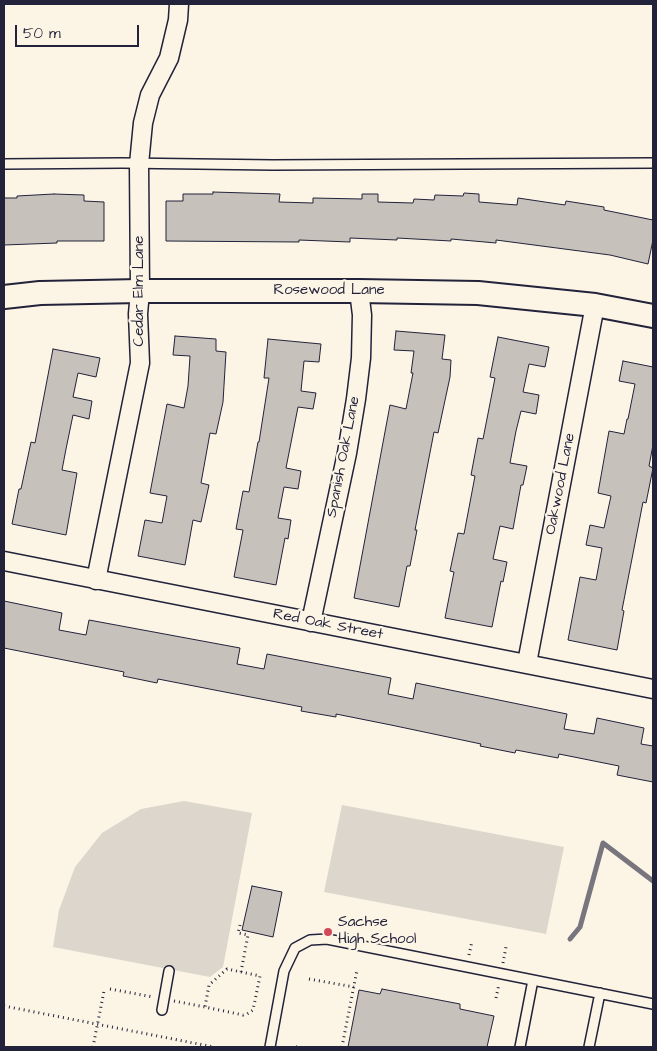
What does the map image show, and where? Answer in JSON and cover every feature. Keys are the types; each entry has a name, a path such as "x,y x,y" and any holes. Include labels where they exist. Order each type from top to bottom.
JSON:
{"street":[{"name":"Cedar Elm Lane","path":"96,580 140,363 138,314 140,291 140,164 143,123 150,96 168,58 178,20 179,4"},
{"name":"Rosewood Lane","path":"4,297 40,293 140,291 478,293 595,305 653,316"},
{"name":"Spanish Oak Lane","path":"311,622 347,453 356,399 361,358 362,315 359,291"},
{"name":"Oakwood Lane","path":"527,663 595,305"},
{"name":"Red Oak Street","path":"4,561 653,689"}],"lane":[{"path":"4,164 653,163"},
{"path":"270,1047 284,971 295,948 310,940 327,939 653,1004"},
{"path":"162,1010 169,971"},
{"path":"520,1047 533,980"},
{"path":"589,1047 600,993"}],"path":[{"path":"240,925 238,933 248,935 241,972"},
{"path":"503,963 506,947"},
{"path":"110,989 243,1015 253,1010 260,976 227,969 209,984 205,1007"},
{"path":"342,1047 357,970"},
{"path":"309,979 354,987"},
{"path":"496,998 500,980"},
{"path":"93,1047 104,991"},
{"path":"4,1006 214,1047"}],"shaded area":[{"path":"184,801 252,813 223,967 210,977 53,947 59,910 75,867 102,833 141,809"},
{"path":"342,805 564,847 546,934 324,892"}],"building":[{"path":"213,192 280,194 279,202 313,203 313,198 362,199 362,194 378,194 378,202 413,203 414,199 434,200 435,195 463,196 464,193 479,194 479,202 517,205 518,198 565,205 566,201 604,207 604,210 653,220 653,240 648,264 610,255 496,240 496,243 451,239 451,241 397,238 397,240 350,238 350,242 299,240 299,242 166,241 166,201 183,201 183,194 213,194"},
{"path":"54,194 84,195 84,201 104,202 104,241 57,241 57,243 4,245 4,198"},
{"path":"396,331 445,335 442,359 451,360 450,377 438,433 434,432 410,566 407,566 399,607 354,598 390,405 406,409 413,373 411,373 414,351 394,350"},
{"path":"175,336 216,339 216,351 226,352 223,402 216,434 210,433 201,483 209,485 201,522 193,520 185,565 138,556 145,520 162,523 167,496 150,493 167,404 184,408 188,386 190,356 173,355"},
{"path":"498,337 549,347 545,367 529,364 523,392 539,395 536,414 521,411 516,431 510,463 527,466 523,485 521,485 513,529 500,526 493,559 507,562 503,582 501,581 492,627 445,618 454,572 450,571 458,533 464,534 475,476 471,475 478,438 483,439 495,378 490,377"},
{"path":"268,339 321,344 319,362 304,361 301,391 316,393 313,409 298,407 286,468 301,471 298,489 284,487 278,518 291,520 288,539 285,538 276,585 234,577 243,530 236,529 243,491 249,492 269,378 264,378"},
{"path":"53,349 100,358 96,377 78,373 73,397 92,401 89,419 73,415 66,449 62,470 77,473 66,535 12,524 31,442 35,443"},
{"path":"623,361 653,367 653,445 649,466 653,468 646,503 643,502 622,610 624,611 617,650 568,640 580,577 596,580 602,548 586,545 590,525 604,528 611,496 598,493 609,431 624,434 635,384 619,381"},
{"path":"4,601 62,613 59,630 86,635 89,620 240,648 237,664 264,669 267,654 391,678 388,694 413,699 416,683 567,714 564,729 594,734 597,718 644,728 641,744 653,746 653,782 617,775 619,766 559,754 558,758 516,750 515,753 480,746 481,744 336,714 336,717 301,711 302,707 158,679 157,683 123,676 124,672 4,648"},
{"path":"252,886 282,892 273,937 242,930"},
{"name":"Sachse High School","path":"382,989 460,1004 460,1009 494,1016 487,1047 348,1047 359,990 380,994"}],"waterway":[{"path":"570,939 580,927 603,843 653,881"}],"place":[{"name":"Sachse High School","path":"328,932"}]}
